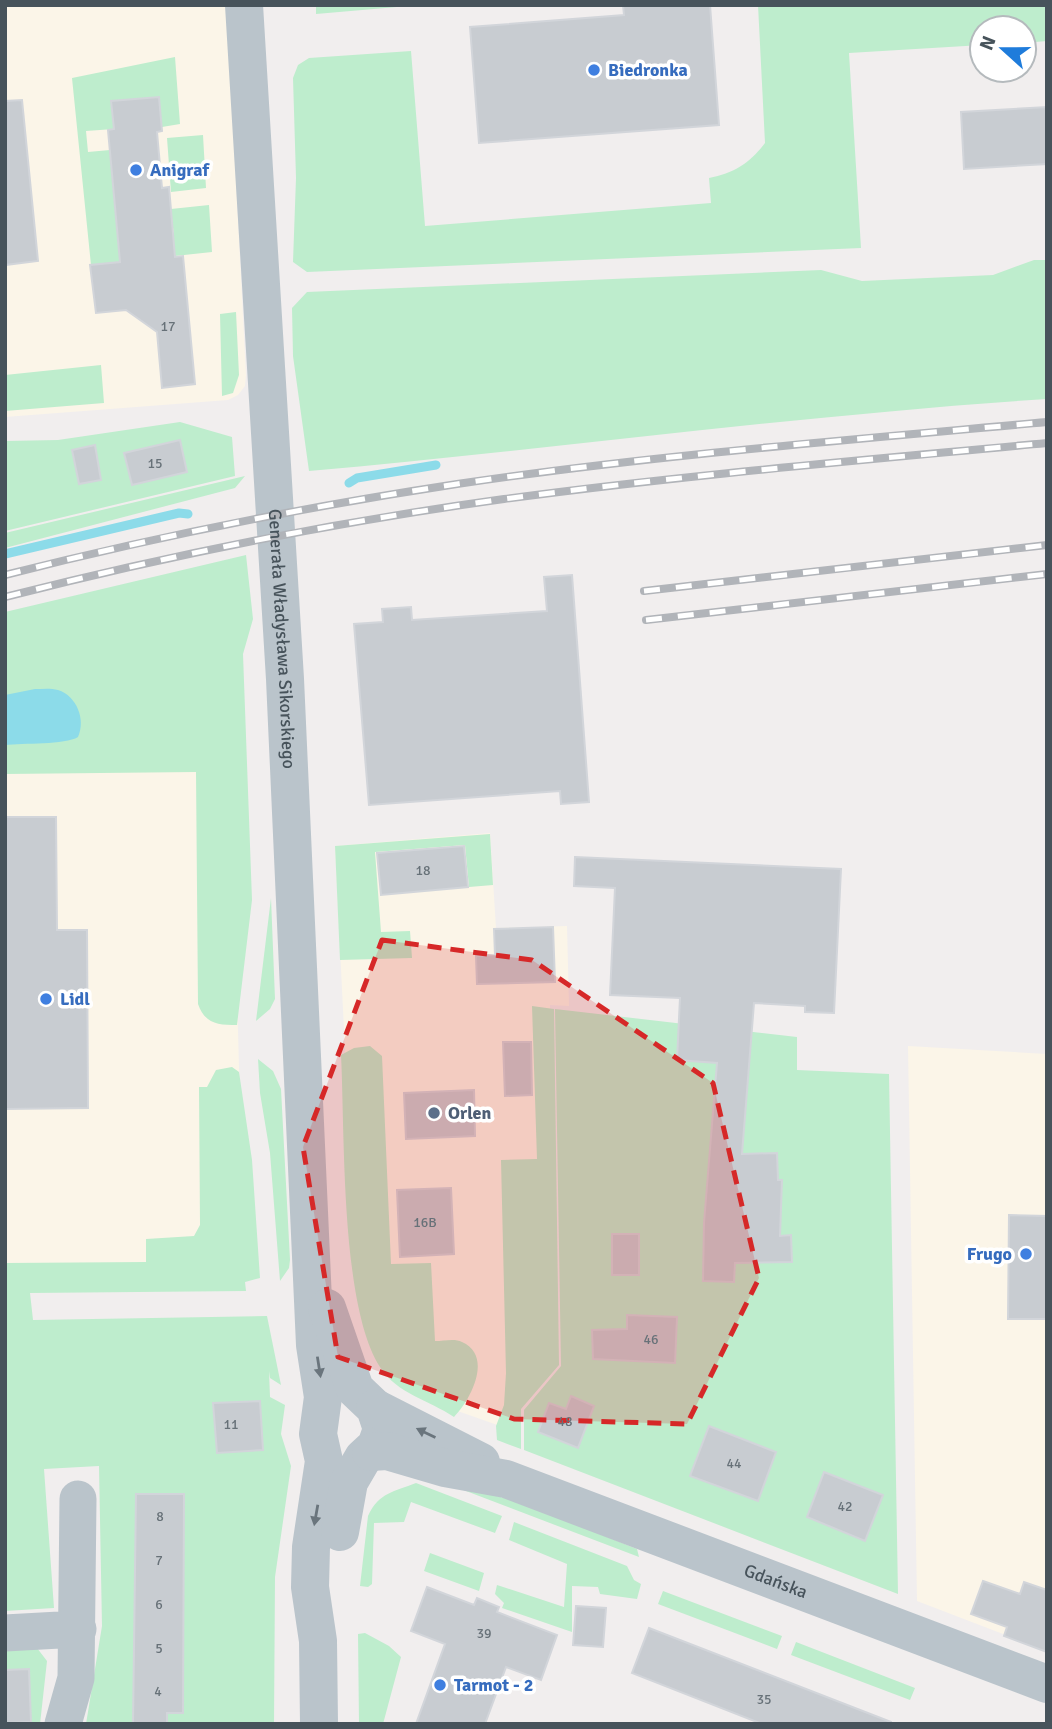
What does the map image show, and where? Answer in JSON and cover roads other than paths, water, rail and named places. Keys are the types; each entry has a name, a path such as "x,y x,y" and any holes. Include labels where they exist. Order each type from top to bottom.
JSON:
{"street":[{"name":"Generała Władysława Sikorskiego","path":"244,5 285,679 315,1274 316,1345 322,1389 323,1476 311,1547 310,1587 318,1641 319,1724"},
{"name":"Generała Władysława Sikorskiego","path":"315,1274 351,1378 369,1403 382,1429 349,1482 318,1641"},
{"path":"367,1455 342,1460 322,1430 328,1404 344,1396 369,1403"},
{"name":"Gdańska","path":"369,1403 455,1446 506,1479"},
{"name":"Gdańska","path":"367,1455 387,1451 445,1468 506,1479 1047,1684"},
{"path":"63,1724 76,1678 78,1499"},
{"path":"5,1633 78,1629"}],"water":[{"path":"35,689 58,690 70,697 80,716 78,737 54,743 5,745 5,695"}],"waterway":[{"path":"349,483 357,478 436,465"},
{"path":"5,554 179,513 188,514"}],"railway":[{"path":"5,575 230,524 457,484 677,456 1047,422"},
{"path":"5,597 253,541 441,508 707,475 1047,443"},
{"path":"644,591 1047,545"},
{"path":"646,620 1047,574"}],"place":[{"name":"Biedronka","path":"594,70"},
{"name":"Anigraf","path":"136,170"},
{"name":"Lidl","path":"46,999"},
{"name":"Orlen","path":"434,1113"},
{"name":"Frugo","path":"1026,1254"},
{"name":"Tarmot - 2","path":"440,1685"}]}
